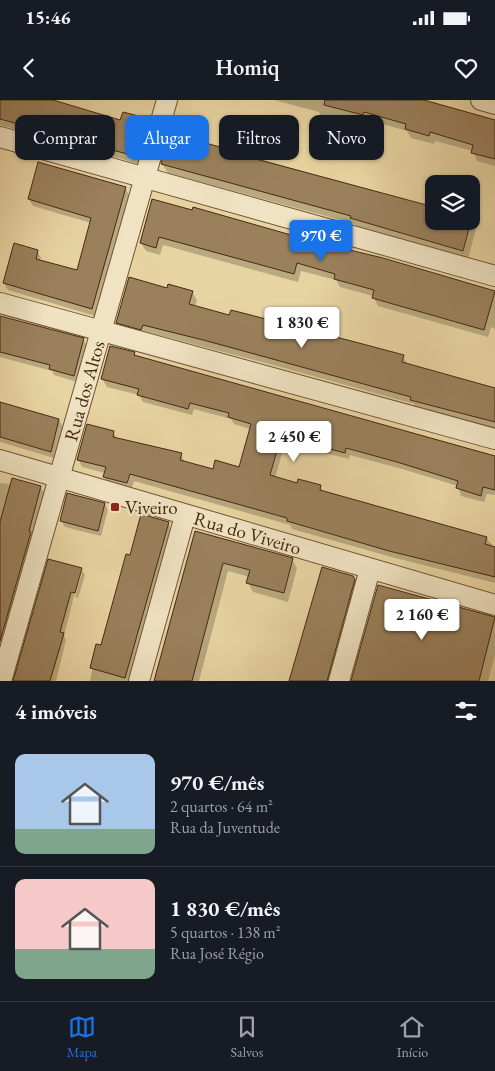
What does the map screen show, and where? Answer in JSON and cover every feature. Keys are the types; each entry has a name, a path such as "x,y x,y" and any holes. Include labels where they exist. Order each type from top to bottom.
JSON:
{"street":[{"name":"Rua dos Altos","path":"1,681 167,100"},
{"path":"481,100 495,104"},
{"path":"0,137 144,179 495,276"},
{"path":"0,303 495,439"},
{"name":"Rua do Viveiro","path":"0,460 185,516 495,605"},
{"path":"140,681 185,516"},
{"path":"339,681 370,569"}],"building":[{"path":"0,100 53,100 103,115 15,115 15,123 0,119"},
{"path":"325,100 424,100 495,120 495,159 471,153 473,145 430,132 429,136 405,129 406,124 384,118 384,115 364,112 363,115 324,105"},
{"path":"123,112 134,115 125,115 125,153 115,151 115,119 120,120"},
{"path":"209,144 219,147 219,160 260,160 425,205 425,230 469,230 463,251 350,218 351,216 161,164 162,160 209,160"},
{"path":"38,162 126,187 92,309 3,283 14,243 38,250 36,259 77,270 91,218 28,199"},
{"path":"152,199 192,210 193,207 312,241 383,258 495,291 484,330 372,298 374,290 334,279 335,274 297,263 294,274 159,237 156,248 140,243"},
{"path":"129,277 167,288 168,284 193,291 189,304 229,315 231,310 404,355 402,362 495,388 495,422 410,400 411,397 207,341 143,325 141,330 116,323"},
{"path":"0,316 84,338 74,376 49,369 50,365 0,352"},
{"path":"110,346 135,352 134,355 495,456 495,490 483,487 481,496 456,488 458,481 397,462 346,448 345,453 281,436 270,475 297,483 298,479 321,485 320,490 487,537 485,544 495,547 495,577 389,551 287,521 287,518 130,474 127,483 103,477 106,467 77,460 87,424 114,431 113,437 182,453 180,460 213,469 215,460 239,467 251,424 228,417 229,413 190,403 188,409 137,395 139,389 101,379"},
{"path":"0,402 59,419 51,452 0,437"},
{"path":"12,478 41,486 29,531 31,532 0,641 0,522"},
{"path":"67,493 105,503 98,531 60,521"},
{"path":"141,514 169,522 125,678 90,668 96,644 101,645 126,554 130,555"},
{"path":"195,531 293,558 284,593 246,583 250,570 223,563 192,681 154,681"},
{"path":"48,559 82,568 75,593 71,592 60,632 64,633 50,681 13,681"},
{"path":"322,567 353,576 355,579 327,681 289,681"},
{"path":"378,585 495,617 479,681 351,681"}],"place":[{"name":"Viveiro","path":"115,507"}]}
